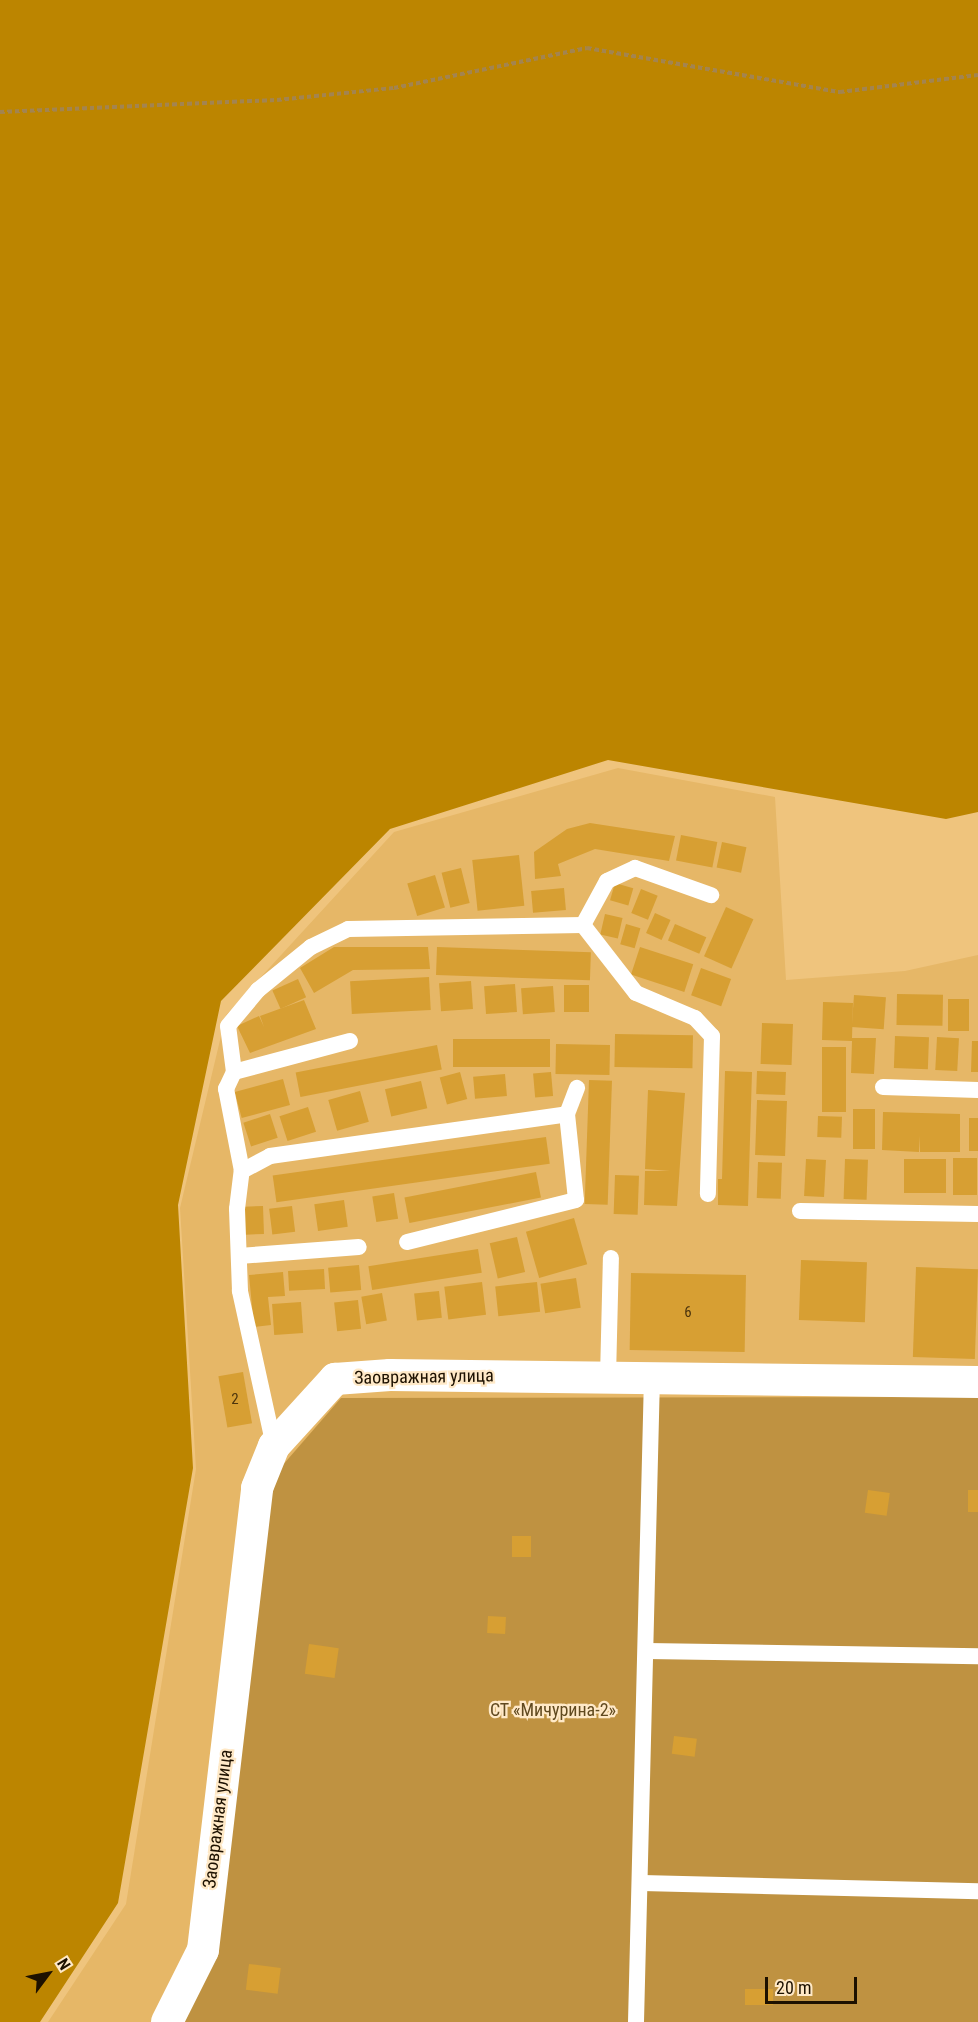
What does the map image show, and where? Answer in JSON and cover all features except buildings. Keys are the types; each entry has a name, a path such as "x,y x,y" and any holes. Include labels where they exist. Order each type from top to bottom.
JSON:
{"street":[{"name":"Заовражная улица","path":"167,2022 203,1950 257,1488 274,1446 334,1379 390,1375 978,1382"}],"lane":[{"path":"583,925 607,882 635,868 711,895"},
{"path":"274,1446 240,1291 237,1209 242,1171 226,1089 234,1072 228,1026 258,990 311,947 348,929 583,925"},
{"path":"583,925 636,993 695,1018 712,1036 708,1194"},
{"path":"234,1072 350,1041"},
{"path":"883,1087 978,1090"},
{"path":"407,1242 576,1200 567,1114 578,1088"},
{"path":"242,1171 270,1156 567,1114"},
{"path":"800,1211 978,1214"},
{"path":"239,1256 359,1247"},
{"path":"608,1377 611,1258"},
{"path":"636,2022 642,1883 652,1378"},
{"path":"647,1651 978,1656"},
{"path":"642,1883 978,1891"}],"path":[{"path":"0,112 277,100 394,88 587,48 840,92 978,75"}],"shaded area":[{"path":"0,0 978,0 978,812 946,819 608,760 390,829 221,1001 178,1205 193,1468 118,1903 40,2022 0,2022"},
{"path":"618,768 775,797 786,980 905,971 978,955 978,1397 180,2022 48,2022 126,1904 196,1469 180,1208 226,1015 394,832"}],"green space":[{"name":"СТ «Мичурина-2»","path":"978,1397 978,2022 180,2022 262,1489 341,1398"}]}
